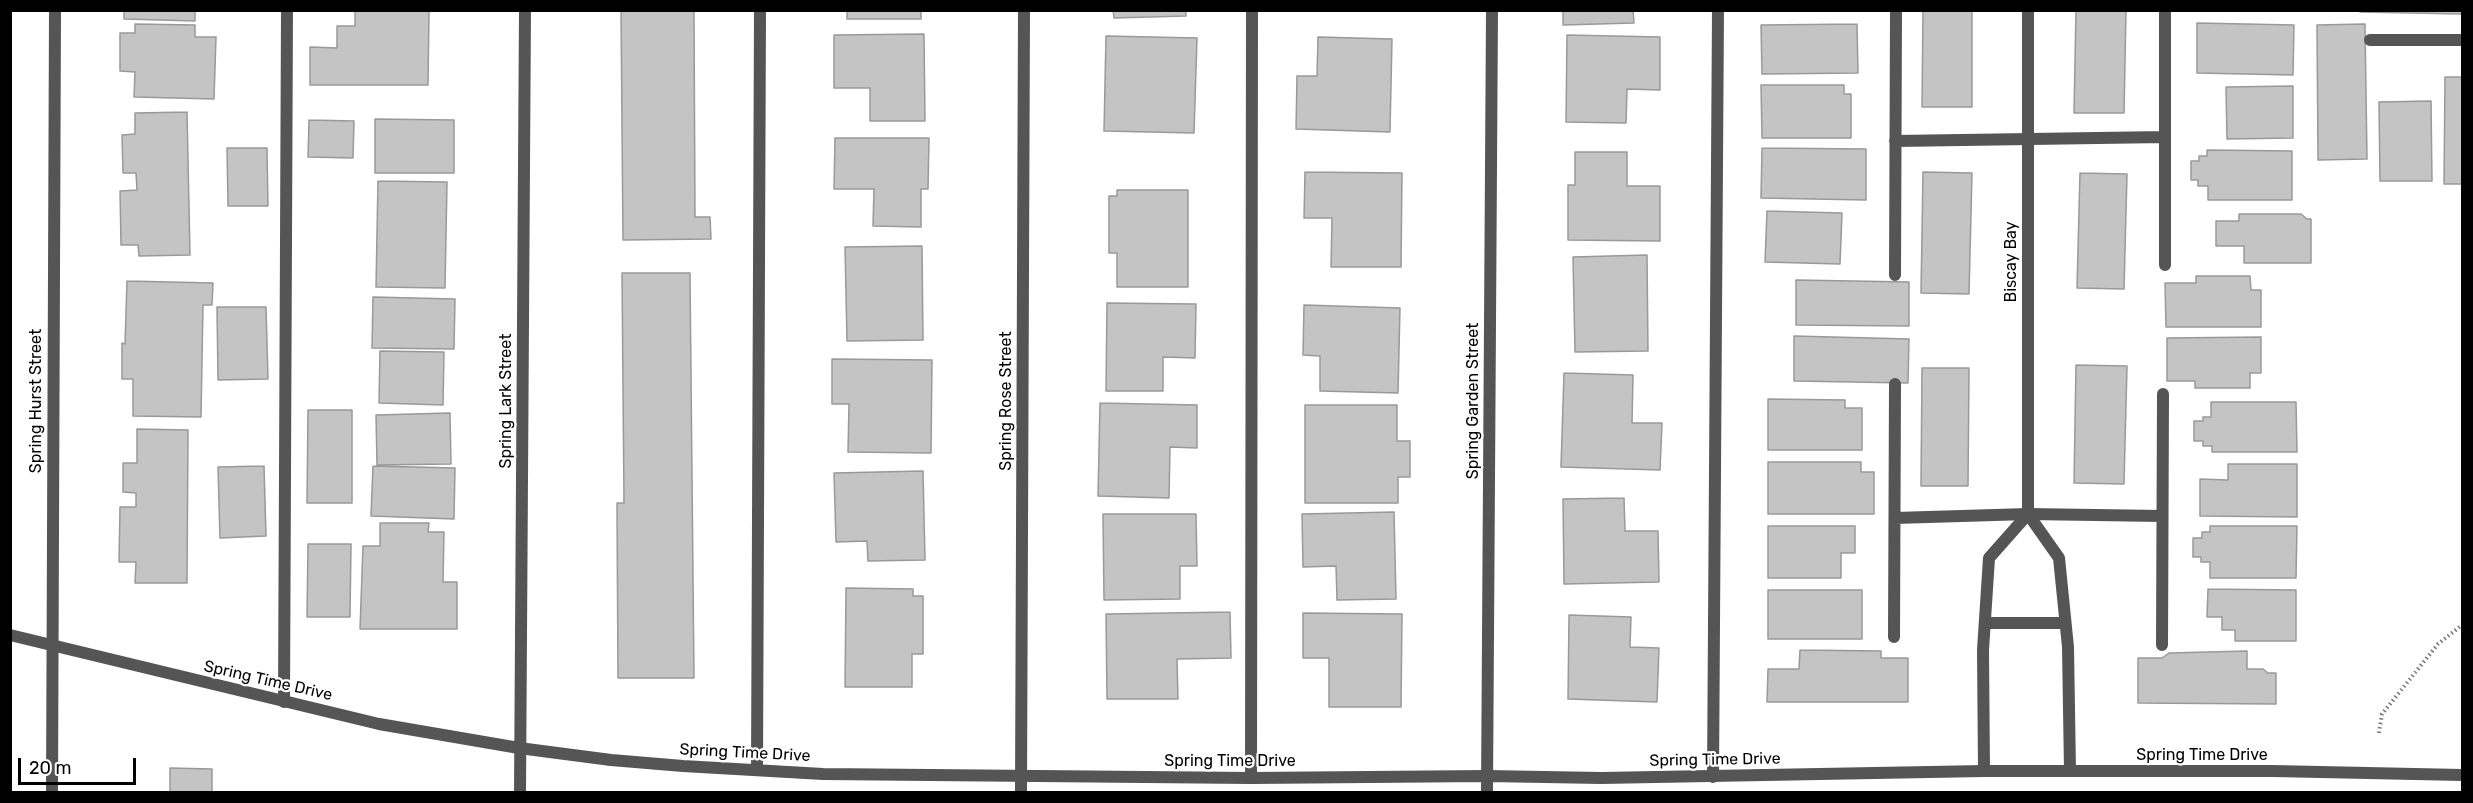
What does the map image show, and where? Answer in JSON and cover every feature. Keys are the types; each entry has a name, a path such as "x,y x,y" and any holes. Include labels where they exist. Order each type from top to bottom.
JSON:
{"street":[{"name":"Spring Hurst Street","path":"52,792 55,10"},
{"path":"284,702 287,10"},
{"name":"Spring Lark Street","path":"520,792 525,10"},
{"path":"757,770 760,10"},
{"name":"Spring Rose Street","path":"1022,792 1024,10"},
{"path":"1251,778 1252,10"},
{"name":"Spring Garden Street","path":"1487,792 1492,10"},
{"path":"1713,777 1718,10"},
{"name":"Biscay Bay","path":"2028,10 2028,514"},
{"path":"2165,12 2165,265"},
{"path":"1894,274 1896,13"},
{"path":"2370,40 2463,40"},
{"path":"1895,141 2165,137"},
{"path":"1894,637 1895,384"},
{"path":"2162,645 2163,394"},
{"path":"1984,771 1985,623 1989,558 2028,514"},
{"path":"2028,514 2059,558 2068,647 2070,771"},
{"path":"1894,518 2028,514 2162,516"},
{"path":"1985,623 2065,623"},
{"name":"Spring Time Drive","path":"10,635 379,724 519,748 611,760 757,770 834,774 1251,778 1713,777 1984,771 2463,775"}],"path":[{"path":"2379,733 2382,714 2438,644 2463,625"}],"building":[{"path":"124,10 195,10 195,21 124,19"},
{"path":"355,10 429,10 428,85 310,85 310,47 337,48 337,26 355,26"},
{"path":"621,10 694,10 695,217 710,217 711,239 623,240"},
{"path":"847,10 921,10 921,19 847,19"},
{"path":"1113,10 1186,10 1186,16 1114,18"},
{"path":"1563,10 1633,10 1634,23 1563,25"},
{"path":"1923,10 1972,10 1972,107 1922,107"},
{"path":"2076,10 2126,10 2124,113 2074,113"},
{"path":"2360,10 2462,10 2462,14 2360,12"},
{"path":"2197,23 2294,25 2293,75 2197,73"},
{"path":"135,24 195,25 195,37 216,37 214,99 134,97 135,72 120,71 120,33 135,33"},
{"path":"1857,24 1858,73 1762,74 1761,25"},
{"path":"2365,24 2367,159 2318,160 2317,25"},
{"path":"924,34 925,121 870,121 870,88 834,88 834,35"},
{"path":"1567,35 1660,37 1660,90 1627,89 1626,123 1566,122"},
{"path":"1106,36 1197,38 1194,133 1104,131"},
{"path":"1318,37 1392,39 1390,132 1296,129 1297,76 1317,76"},
{"path":"2445,77 2462,77 2462,184 2444,184"},
{"path":"1761,85 1844,85 1844,94 1851,94 1851,138 1762,138"},
{"path":"2293,86 2293,138 2227,139 2226,87"},
{"path":"2431,101 2432,181 2380,181 2379,102"},
{"path":"187,112 190,255 139,256 138,245 121,245 120,191 137,190 136,173 123,173 122,135 135,134 135,113"},
{"path":"375,119 454,120 454,173 375,173"},
{"path":"309,120 354,121 353,158 308,157"},
{"path":"835,138 929,138 928,189 921,189 921,227 873,226 874,189 834,189"},
{"path":"227,148 267,148 268,206 228,206"},
{"path":"1762,148 1866,149 1866,200 1761,198"},
{"path":"2207,150 2292,151 2292,200 2208,200 2208,186 2198,186 2198,180 2191,180 2191,161 2199,161 2199,156 2207,156"},
{"path":"1575,152 1627,152 1627,186 1660,186 1660,241 1568,240 1568,185 1575,185"},
{"path":"1305,172 1402,173 1401,267 1331,267 1332,218 1304,218"},
{"path":"1923,172 1972,173 1969,294 1921,293"},
{"path":"2080,173 2127,174 2124,289 2077,288"},
{"path":"378,181 447,182 445,288 376,287"},
{"path":"1117,190 1188,190 1188,287 1117,287 1117,253 1109,253 1109,196 1117,196"},
{"path":"1767,211 1842,213 1840,264 1765,262"},
{"path":"2239,214 2301,214 2311,219 2311,263 2244,263 2244,246 2216,246 2216,221 2239,221"},
{"path":"922,246 923,340 847,341 845,247"},
{"path":"1647,255 1648,351 1575,352 1573,257"},
{"path":"622,273 690,273 694,678 618,678 617,503 624,503"},
{"path":"2196,276 2250,276 2251,290 2261,290 2261,327 2166,327 2165,283 2196,283"},
{"path":"1796,280 1909,282 1909,326 1796,325"},
{"path":"127,281 213,283 212,305 203,305 201,417 133,416 133,379 122,379 122,343 125,344"},
{"path":"373,297 455,299 454,349 372,348"},
{"path":"1107,303 1196,304 1195,358 1163,357 1163,391 1106,391"},
{"path":"1304,305 1400,308 1398,393 1320,391 1320,356 1303,355"},
{"path":"217,307 266,307 268,379 218,380"},
{"path":"1794,336 1909,339 1908,383 1794,381"},
{"path":"2261,337 2261,373 2250,373 2250,388 2195,388 2195,381 2167,381 2167,338"},
{"path":"380,351 444,352 443,405 379,403"},
{"path":"832,359 932,360 931,453 848,452 849,404 832,404"},
{"path":"2076,365 2127,366 2124,484 2074,483"},
{"path":"1922,368 1969,368 1968,486 1921,486"},
{"path":"1564,373 1633,375 1632,423 1662,423 1660,470 1561,467"},
{"path":"1768,399 1845,400 1845,408 1862,408 1862,450 1768,450"},
{"path":"2211,402 2296,402 2297,452 2212,452 2212,446 2203,446 2203,441 2194,441 2194,421 2203,421 2203,417 2211,417"},
{"path":"1100,403 1197,405 1197,448 1170,447 1169,498 1098,496"},
{"path":"1305,405 1397,405 1397,441 1410,441 1410,477 1398,477 1398,503 1305,503"},
{"path":"308,410 352,410 352,503 307,503"},
{"path":"450,413 451,464 377,465 376,415"},
{"path":"137,429 188,430 187,583 135,583 136,562 119,562 120,507 136,507 136,493 123,492 123,463 137,463"},
{"path":"1768,462 1861,462 1861,472 1874,472 1874,514 1768,514"},
{"path":"2228,464 2297,464 2297,517 2200,516 2200,479 2228,480"},
{"path":"264,466 266,536 220,538 218,467"},
{"path":"373,466 455,468 454,519 371,516"},
{"path":"923,471 925,560 868,561 867,541 836,542 834,473"},
{"path":"1624,498 1625,531 1658,531 1659,582 1564,584 1563,499"},
{"path":"1394,512 1396,599 1337,600 1336,566 1303,567 1302,514"},
{"path":"1103,514 1196,514 1197,566 1180,566 1180,599 1104,600"},
{"path":"380,523 429,523 428,532 444,532 443,582 457,582 457,629 360,629 363,546 380,546"},
{"path":"1768,526 1855,526 1855,553 1841,553 1841,578 1768,578"},
{"path":"2210,526 2297,526 2296,578 2210,578 2210,562 2201,562 2201,557 2193,557 2193,538 2202,538 2202,532 2210,532"},
{"path":"308,544 351,544 350,617 307,617"},
{"path":"846,588 913,589 913,596 923,596 923,654 912,654 912,687 845,687"},
{"path":"2208,589 2296,590 2296,641 2235,641 2235,630 2222,630 2222,617 2207,617"},
{"path":"1768,590 1862,590 1862,639 1768,639"},
{"path":"1230,612 1231,658 1177,659 1178,699 1107,699 1106,614"},
{"path":"1303,613 1402,614 1401,707 1329,707 1329,658 1303,658"},
{"path":"1569,615 1631,617 1630,647 1659,648 1657,702 1568,699"},
{"path":"1800,650 1881,651 1881,658 1908,658 1908,702 1767,702 1768,669 1799,669"},
{"path":"2247,651 2247,669 2263,669 2268,673 2276,673 2276,704 2138,703 2138,658 2162,658 2169,653"},
{"path":"170,768 212,769 212,792 170,792"}]}
